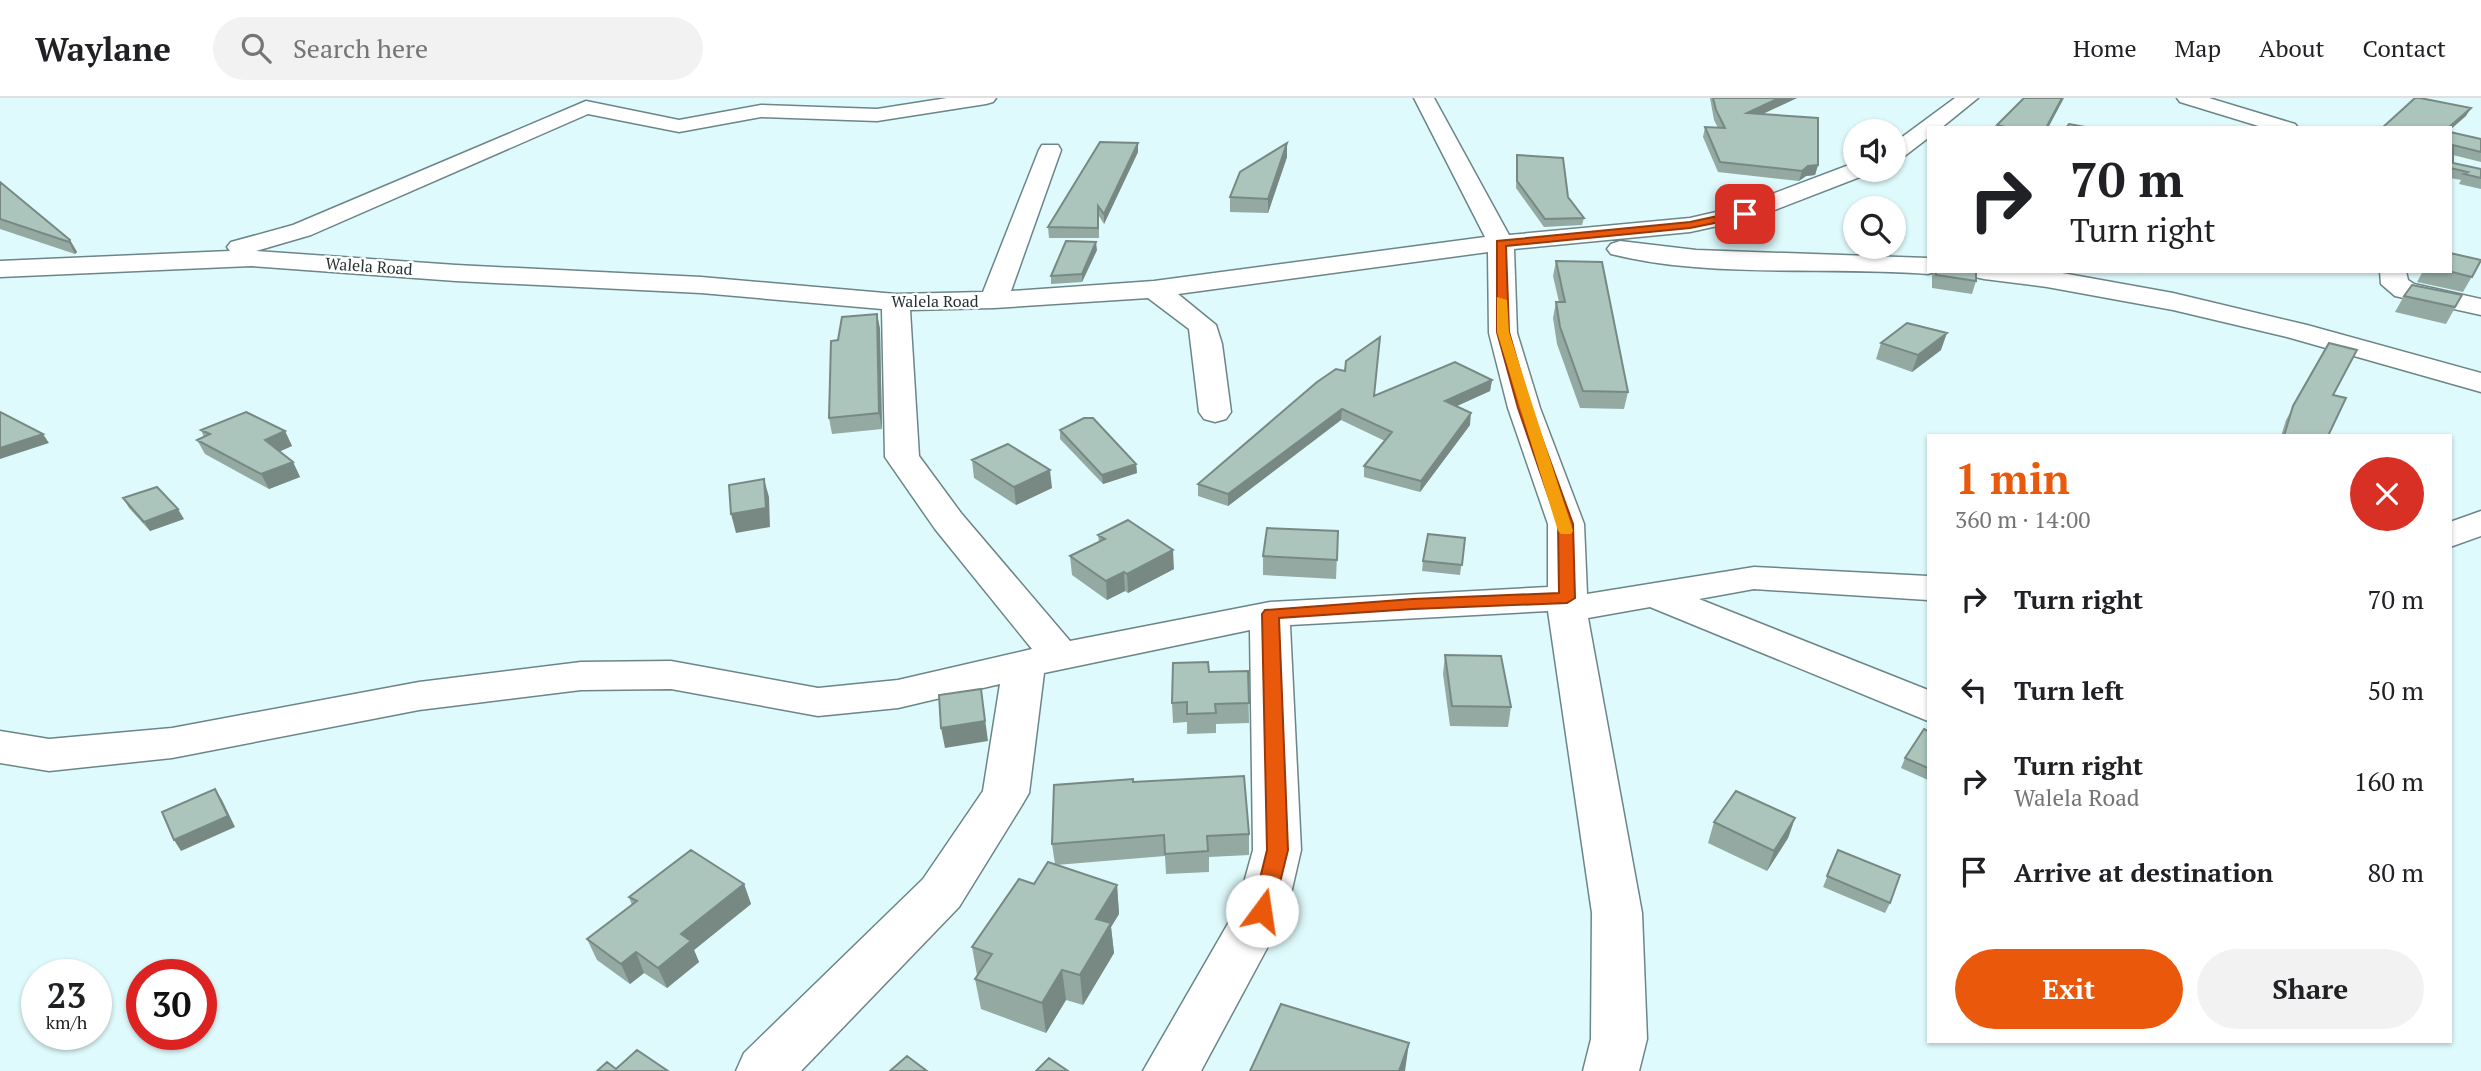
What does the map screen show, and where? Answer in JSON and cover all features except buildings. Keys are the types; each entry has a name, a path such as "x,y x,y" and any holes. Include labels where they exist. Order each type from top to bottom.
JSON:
{"street":[{"path":"195,260 302,229 587,103 679,126 761,111 877,115 986,98"},
{"path":"1424,98 1501,243 1503,332 1524,408 1566,524 1567,604 1617,913 1619,1039 1611,1071"},
{"path":"1930,126 1968,98"},
{"path":"2187,98 2281,126"},
{"path":"1906,144 1927,128"},
{"path":"994,300 1050,150"},
{"name":"Walela Road","path":"0,269 195,260 295,260 456,273 714,286 896,302 994,300 1154,289 1501,243 1690,225 1745,214 1843,176"},
{"path":"295,260 302,229"},
{"path":"1575,236 1636,251 1738,259 1871,260 1927,266"},
{"path":"1998,273 2148,295 2328,338 2481,383"},
{"path":"2393,273 2395,284 2404,290 2481,307"},
{"path":"1154,289 1202,325 1207,344 1215,412"},
{"path":"764,1071 942,893 1006,793 1042,660 902,457 896,302"},
{"path":"2452,535 2481,522"},
{"path":"0,747 49,755 172,743 419,696 581,676 671,675 818,702 898,694 1042,660 1270,614 1413,604 1567,604 1754,578 1927,587"},
{"path":"1653,594 1927,706"},
{"path":"1171,1071 1262,911 1278,850 1270,614"}],"slow traffic":[{"path":"1501,300 1503,332 1524,408 1566,524 1566,531"}],"route":[{"path":"1262,911 1278,850 1270,614 1413,604 1567,598 1566,524 1524,408 1503,332 1501,243 1690,225 1745,214"}]}
